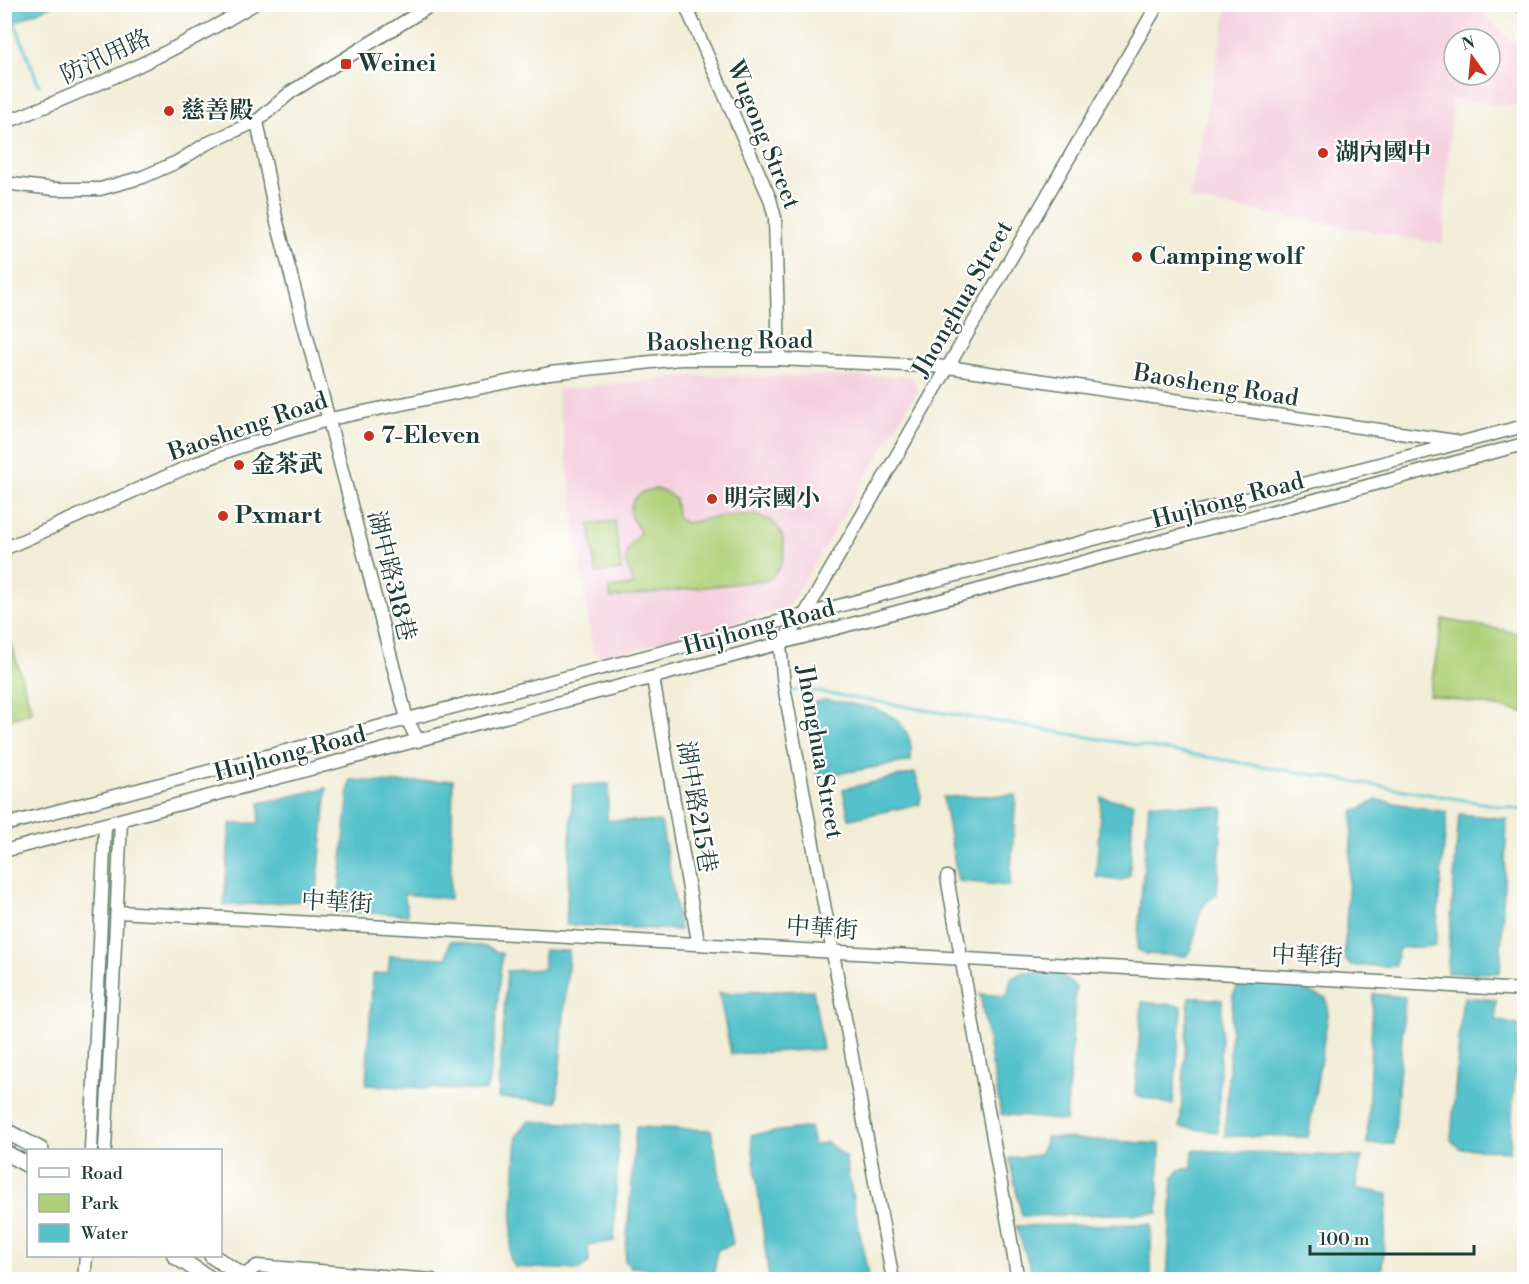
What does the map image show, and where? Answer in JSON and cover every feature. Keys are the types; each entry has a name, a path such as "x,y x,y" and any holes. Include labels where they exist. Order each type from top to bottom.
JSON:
{"main road":[{"path":"4,1130 39,1149"},
{"path":"4,1152 27,1165"},
{"path":"177,1257 212,1280"},
{"path":"213,1257 243,1278"}],"street":[{"name":"防汛用路","path":"4,123 60,101 204,34 254,4"},
{"path":"4,183 54,189 100,189 119,185 177,162 206,144 256,121 291,92 433,4"},
{"name":"Wugong Street","path":"685,4 770,199 775,218 778,359"},
{"name":"Jhonghua Street","path":"893,1280 784,686 780,644 804,614 1158,4"},
{"name":"湖中路318巷","path":"256,121 280,235 330,419 406,719 418,741"},
{"name":"Baosheng Road","path":"4,549 212,457 330,419 563,371 680,359 778,359 948,367 1461,442"},
{"name":"Hujhong Road","path":"4,825 1524,426"},
{"path":"1461,442 1475,456"},
{"name":"Hujhong Road","path":"4,851 105,826 1524,444"},
{"name":"湖中路215巷","path":"653,678 698,942"},
{"path":"105,1149 121,821"},
{"path":"91,1149 105,826"},
{"path":"947,877 985,1082 1018,1280"},
{"name":"中華街","path":"117,912 698,942 961,960 1524,990"},
{"path":"84,1280 86,1257"},
{"path":"243,1278 257,1266 432,1280"}],"shaded area":[{"name":"湖內國中","path":"1228,5 1474,5 1497,27 1442,27 1442,87 1502,87 1502,31 1524,52 1520,106 1452,100 1443,244 1189,200"},
{"name":"明宗國小","path":"687,376 912,376 918,390 788,608 602,658 593,652 557,390"}],"green space":[{"path":"656,489 666,492 675,499 677,517 685,523 745,515 760,517 772,522 781,532 784,548 782,562 767,580 611,598 609,588 634,585 625,560 628,549 640,533 631,516 633,500 641,493"},
{"path":"615,521 621,570 596,573 589,524"},
{"path":"1443,619 1524,634 1524,712 1429,695"},
{"path":"12,646 32,712 5,721 5,649"}],"water":[{"path":"5,4 52,4 52,5 5,27"},
{"path":"825,700 872,708 897,720 905,730 910,743 911,761 818,777 807,704"},
{"path":"915,773 921,793 920,804 849,819 843,789"},
{"path":"350,780 396,783 453,780 450,899 404,894 408,915 337,911"},
{"path":"609,784 607,820 661,822 680,930 566,925 573,785"},
{"path":"327,788 316,900 224,906 230,824 259,823 260,803"},
{"path":"1016,795 1010,886 958,881 943,797"},
{"path":"1101,798 1133,803 1130,875 1121,881 1096,877"},
{"path":"1377,800 1447,812 1435,946 1399,948 1395,966 1351,966 1344,958 1353,812"},
{"path":"1149,803 1223,808 1217,895 1202,908 1191,948 1186,956 1145,954 1137,949"},
{"path":"1459,814 1507,819 1500,973 1447,973"},
{"path":"450,941 487,947 502,954 490,1081 485,1091 366,1085 373,974 388,973 390,956 447,958"},
{"path":"544,950 569,951 557,1102 498,1098 507,971 544,969"},
{"path":"1024,972 1059,973 1076,987 1066,1121 1001,1114 980,994 1007,996 1011,978"},
{"path":"1241,982 1303,985 1308,992 1326,998 1328,1015 1308,1137 1225,1136 1233,995"},
{"path":"813,990 823,1049 731,1054 719,993"},
{"path":"1373,994 1405,997 1394,1144 1367,1144"},
{"path":"1189,997 1222,1000 1218,1132 1180,1127"},
{"path":"1465,997 1496,1000 1496,1020 1518,1025 1510,1151 1459,1148 1451,1140 1462,1005"},
{"path":"1142,1002 1182,1006 1173,1105 1135,1095"},
{"path":"528,1121 619,1126 614,1241 588,1245 589,1262 580,1270 515,1267 510,1258 517,1136"},
{"path":"636,1127 711,1130 733,1244 717,1250 714,1273 631,1267 625,1261"},
{"path":"810,1127 814,1146 827,1142 845,1157 868,1275 864,1279 769,1279 751,1135"},
{"path":"1047,1137 1160,1144 1158,1213 1022,1216 1009,1158 1039,1155"},
{"path":"1193,1150 1362,1157 1355,1188 1388,1194 1381,1279 1167,1279 1173,1177 1180,1170 1192,1168"},
{"path":"1151,1224 1151,1280 1034,1279 1016,1226"}],"waterway":[{"path":"14,21 39,86"},
{"path":"788,693 801,689 1524,810"},
{"path":"101,1058 113,832"}],"place":[{"name":"Weinei","path":"346,64"},
{"name":"慈善殿","path":"169,111"},
{"name":"湖內國中","path":"1323,153"},
{"name":"Camping wolf","path":"1137,257"},
{"name":"7-Eleven","path":"369,436"},
{"name":"金茶武","path":"239,465"},
{"name":"明宗國小","path":"712,499"},
{"name":"Pxmart","path":"223,516"}]}
